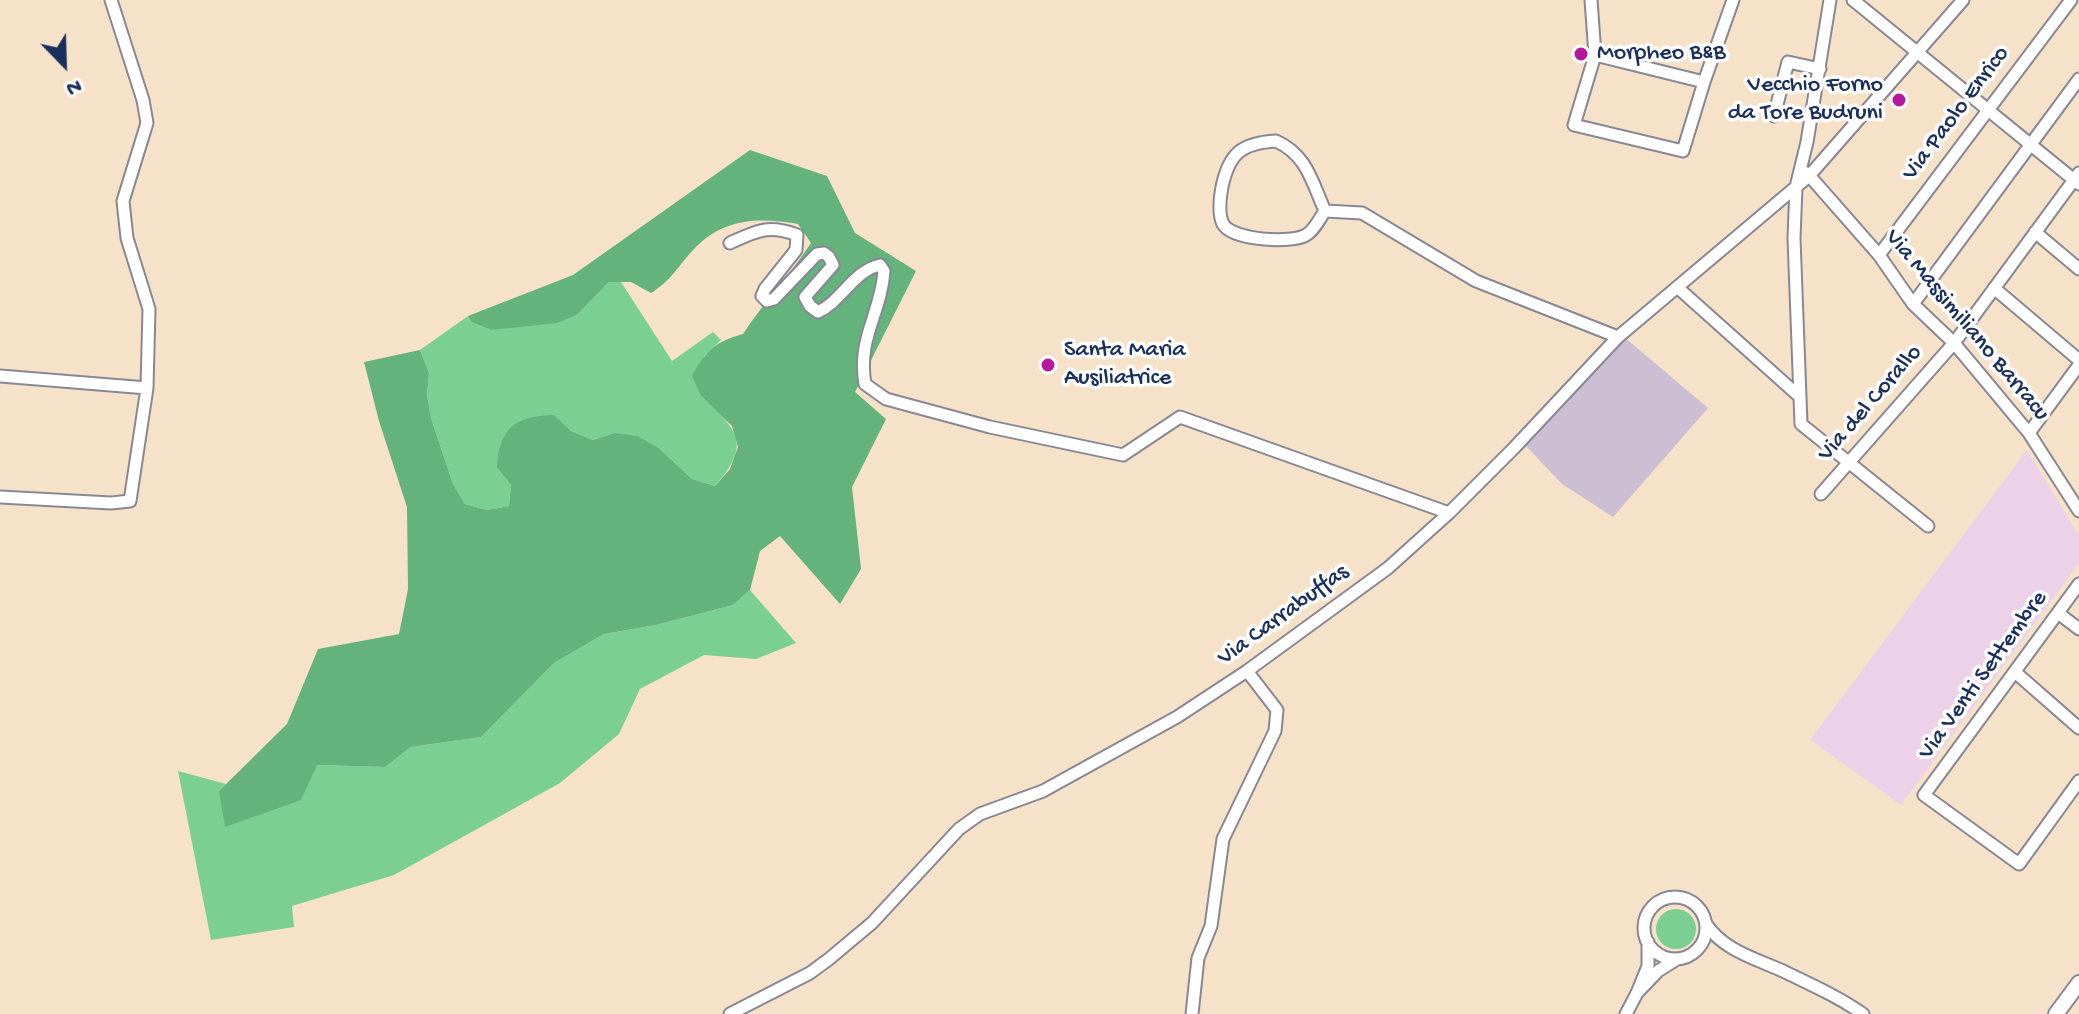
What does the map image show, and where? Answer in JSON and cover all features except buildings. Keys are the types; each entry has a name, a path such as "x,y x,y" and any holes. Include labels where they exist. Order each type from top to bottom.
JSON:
{"main road":[{"path":"2056,1014 2079,983"}],"street":[{"path":"0,497 111,503 130,501 147,388 149,309 127,238 123,201 147,123 143,100 111,0"},
{"path":"1591,0 1595,55 1574,125 1683,151 1733,0"},
{"path":"1830,0 1807,142 1796,187 1794,238 1801,424 1928,526"},
{"path":"1853,0 2030,146 2077,179"},
{"path":"1807,142 1824,160 1963,0"},
{"name":"Via Paolo Enrico","path":"1879,255 2071,0"},
{"path":"1595,55 1704,82"},
{"path":"1774,116 1788,62 1820,69"},
{"path":"1913,304 2079,79"},
{"path":"1276,141 1290,147 1308,168 1325,211 1306,235 1295,239 1253,238 1229,231 1223,223 1221,211 1226,166 1237,152 1258,142 1276,141"},
{"name":"Via Carrabuffas","path":"730,1014 810,973 829,959 872,923 929,859 959,829 980,814 1024,799 1076,775 1177,717 1247,671 1388,568 1449,513 1618,337 1824,160"},
{"name":"Via Massimiliano Barracu","path":"1801,166 1879,255 1913,304 1954,343 2029,433 2079,511"},
{"name":"Via del Corallo","path":"1821,494 1954,343 2077,179"},
{"path":"1325,211 1362,213 1476,281 1618,337"},
{"path":"730,243 760,230 780,228 797,235 796,250 765,289 762,296 767,301 774,299 817,254 824,253 833,265 805,297 818,312 827,308 861,273 880,265 884,271 883,286 863,345 861,363 865,384 886,399 990,427 1123,455 1180,417 1449,513"},
{"path":"2035,232 2079,269"},
{"path":"1677,287 1800,397"},
{"path":"1994,288 2079,363 2029,433"},
{"path":"0,376 147,388"},
{"name":"Via Venti Settembre","path":"2079,584 1924,795 2019,864 2079,781"},
{"path":"2058,613 2079,629"},
{"path":"1192,1014 1198,958 1211,926 1223,839 1275,731 1277,710 1247,671"},
{"path":"2015,672 2079,728"},
{"path":"1626,1014 1648,966 1646,919 1654,906 1667,898 1682,898 1697,906 1718,939 1730,947 1863,1014"},
{"path":"1637,993 1658,971 1695,952 1702,944 1706,924"},
{"path":"1702,944 1718,939"},
{"path":"1648,942 1665,957 1680,958"}],"shaded area":[{"path":"1623,336 1708,408 1613,517 1562,484 1524,444"},
{"path":"2027,450 2079,535 2079,563 1901,805 1810,740"}],"green space":[{"path":"750,150 827,176 855,233 916,271 855,392 886,419 852,487 861,569 840,604 780,536 760,551 750,590 733,605 656,625 604,634 554,663 481,737 411,747 385,767 317,765 301,800 225,827 219,791 287,724 318,649 399,634 408,589 407,507 364,362 420,350 429,373 427,395 431,418 453,484 465,504 487,510 509,506 511,485 497,468 501,443 519,422 540,416 554,415 571,431 593,440 614,433 637,436 659,448 692,479 715,486 730,469 738,447 732,426 701,396 692,376 712,349 725,340 743,334 803,255 811,243 798,224 756,221 729,226 705,239 670,278 651,293 631,282 609,282 578,314 557,323 491,330 471,322 468,316 573,275"},
{"path":"609,282 621,282 672,361 713,332 721,340 704,356 701,396 724,418 736,438 734,459 727,471 715,486 692,479 659,448 614,433 593,440 571,431 554,416 497,468 511,485 509,506 487,510 465,504 453,484 431,418 427,395 429,373 420,350 468,316 471,322 491,330 578,314"},
{"path":"750,590 796,643 756,659 704,655 640,689 619,734 560,783 394,875 292,906 294,927 211,940 178,771 226,784 219,791 317,765 385,767 411,747 481,737 554,663 604,634 656,625 733,605"},
{"path":"1676,909 1690,915 1696,929 1690,943 1676,949 1662,943 1656,929 1662,915"}],"place":[{"name":"Morpheo B&B","path":"1581,54"},
{"name":"Vecchio Forno da Tore Budruni","path":"1899,100"},
{"name":"Santa Maria Ausiliatrice","path":"1048,365"}]}
